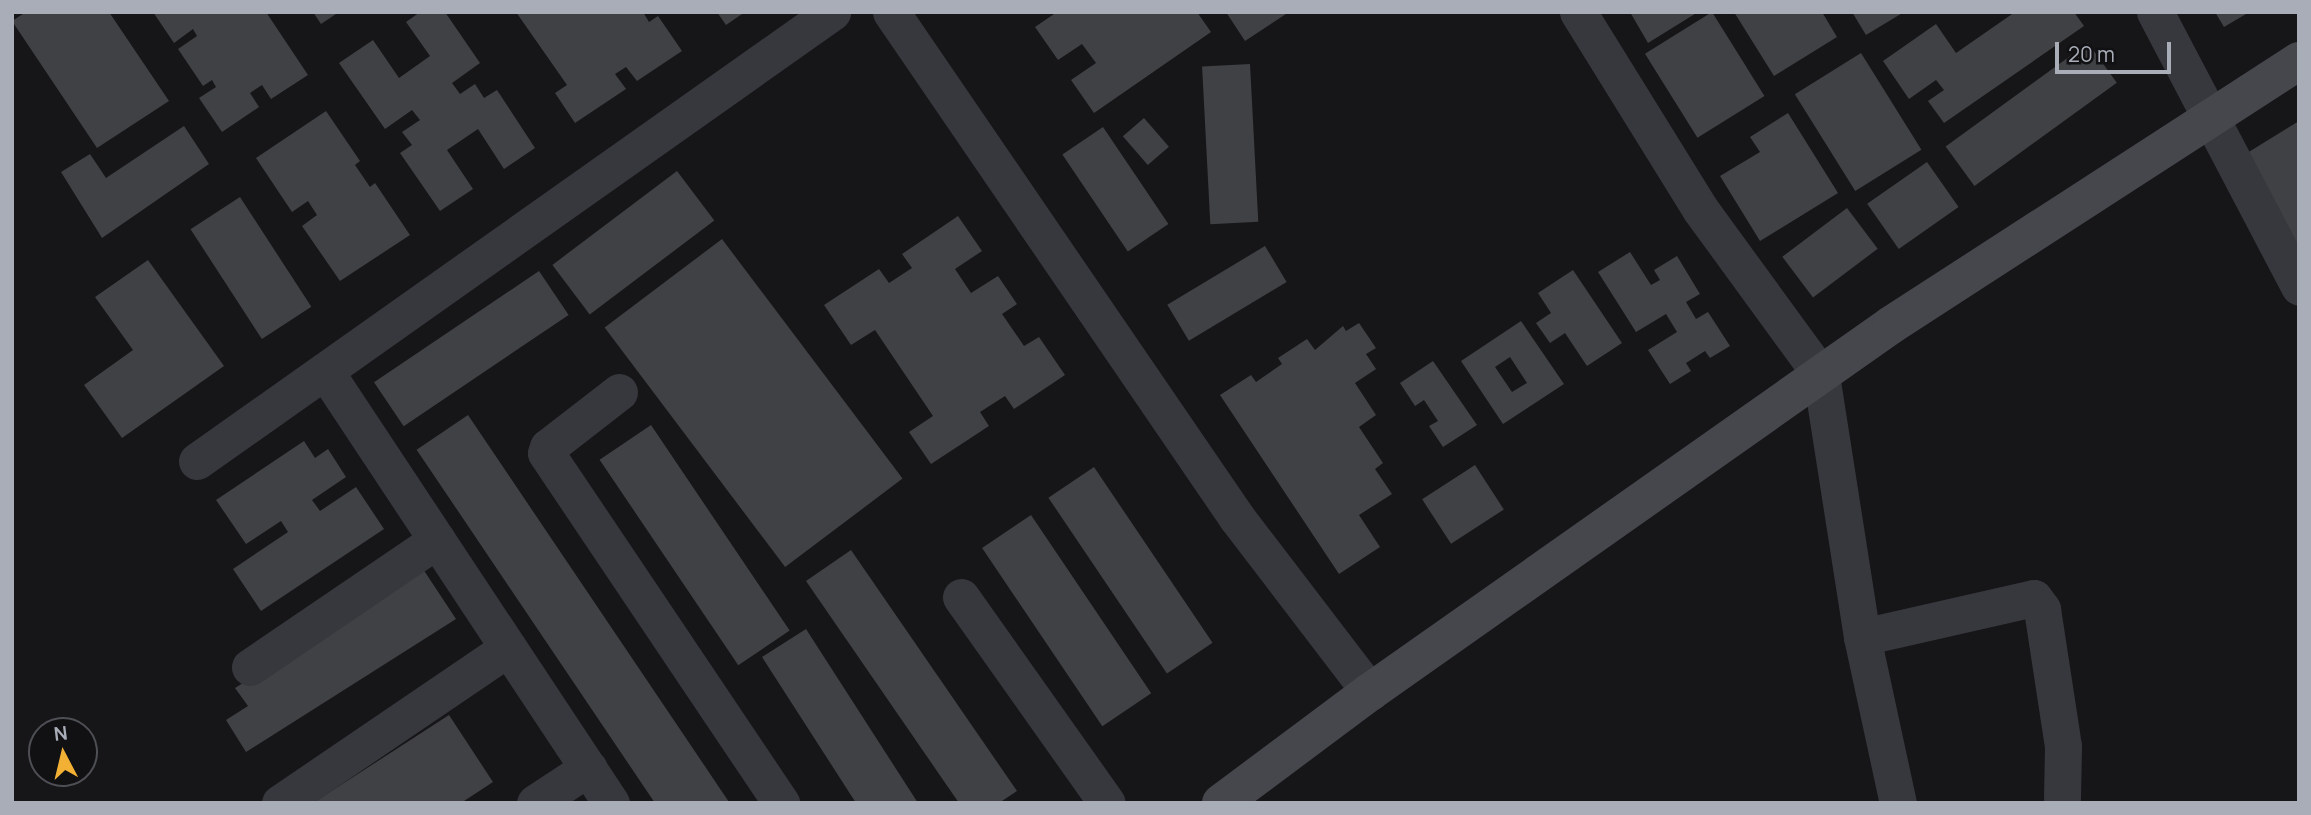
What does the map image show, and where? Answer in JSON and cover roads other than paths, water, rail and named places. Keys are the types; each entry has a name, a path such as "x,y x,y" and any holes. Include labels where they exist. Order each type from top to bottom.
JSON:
{"street":[{"path":"197,461 832,12"},
{"path":"891,12 1237,518 1370,692"},
{"path":"1578,12 1700,209 1821,374 1862,637 1898,803"},
{"path":"2155,12 2299,286"},
{"path":"1239,797 1370,692 1821,374 2299,61"},
{"path":"325,371 611,803"},
{"path":"619,392 548,447 546,453 781,803"},
{"path":"250,667 437,540"},
{"path":"961,597 1107,803"},
{"path":"1862,637 2034,598 2042,609 2063,746 2062,798"},
{"path":"280,803 508,648"},
{"path":"536,803 588,768"}]}
